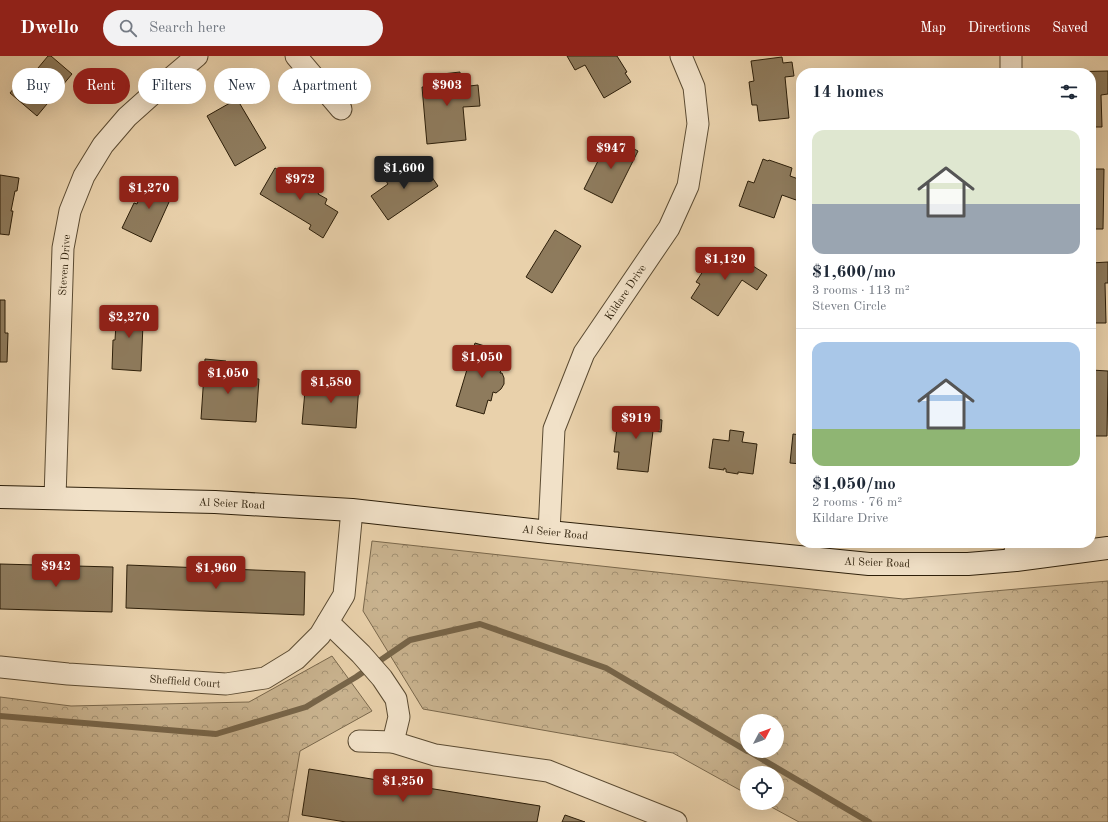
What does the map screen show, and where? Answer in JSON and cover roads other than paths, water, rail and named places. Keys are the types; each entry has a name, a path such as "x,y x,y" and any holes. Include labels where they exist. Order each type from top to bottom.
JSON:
{"street":[{"name":"Steven Drive","path":"55,498 63,248 70,211 84,176 104,146 127,117 197,56"},
{"path":"296,56 341,109"},
{"name":"Kildare Drive","path":"549,532 554,429 581,360 584,353 669,228 688,186 698,124 694,87 680,56"},
{"path":"1011,56 1011,68"},
{"name":"Al Seier Road","path":"0,497 215,502 352,510 549,532 869,564 968,564 1015,552 1108,548"},
{"name":"Sheffield Court","path":"0,667 68,674 226,684 265,678 296,659 320,635 344,595 352,510"},
{"path":"328,622 362,654 396,698 399,717 393,742"},
{"path":"359,741 393,742 435,755 548,771 676,822"}],"waterway":[{"path":"0,716 216,734 306,707 356,677 410,640 480,624 606,668 740,747"},
{"path":"760,758 869,822"}]}
